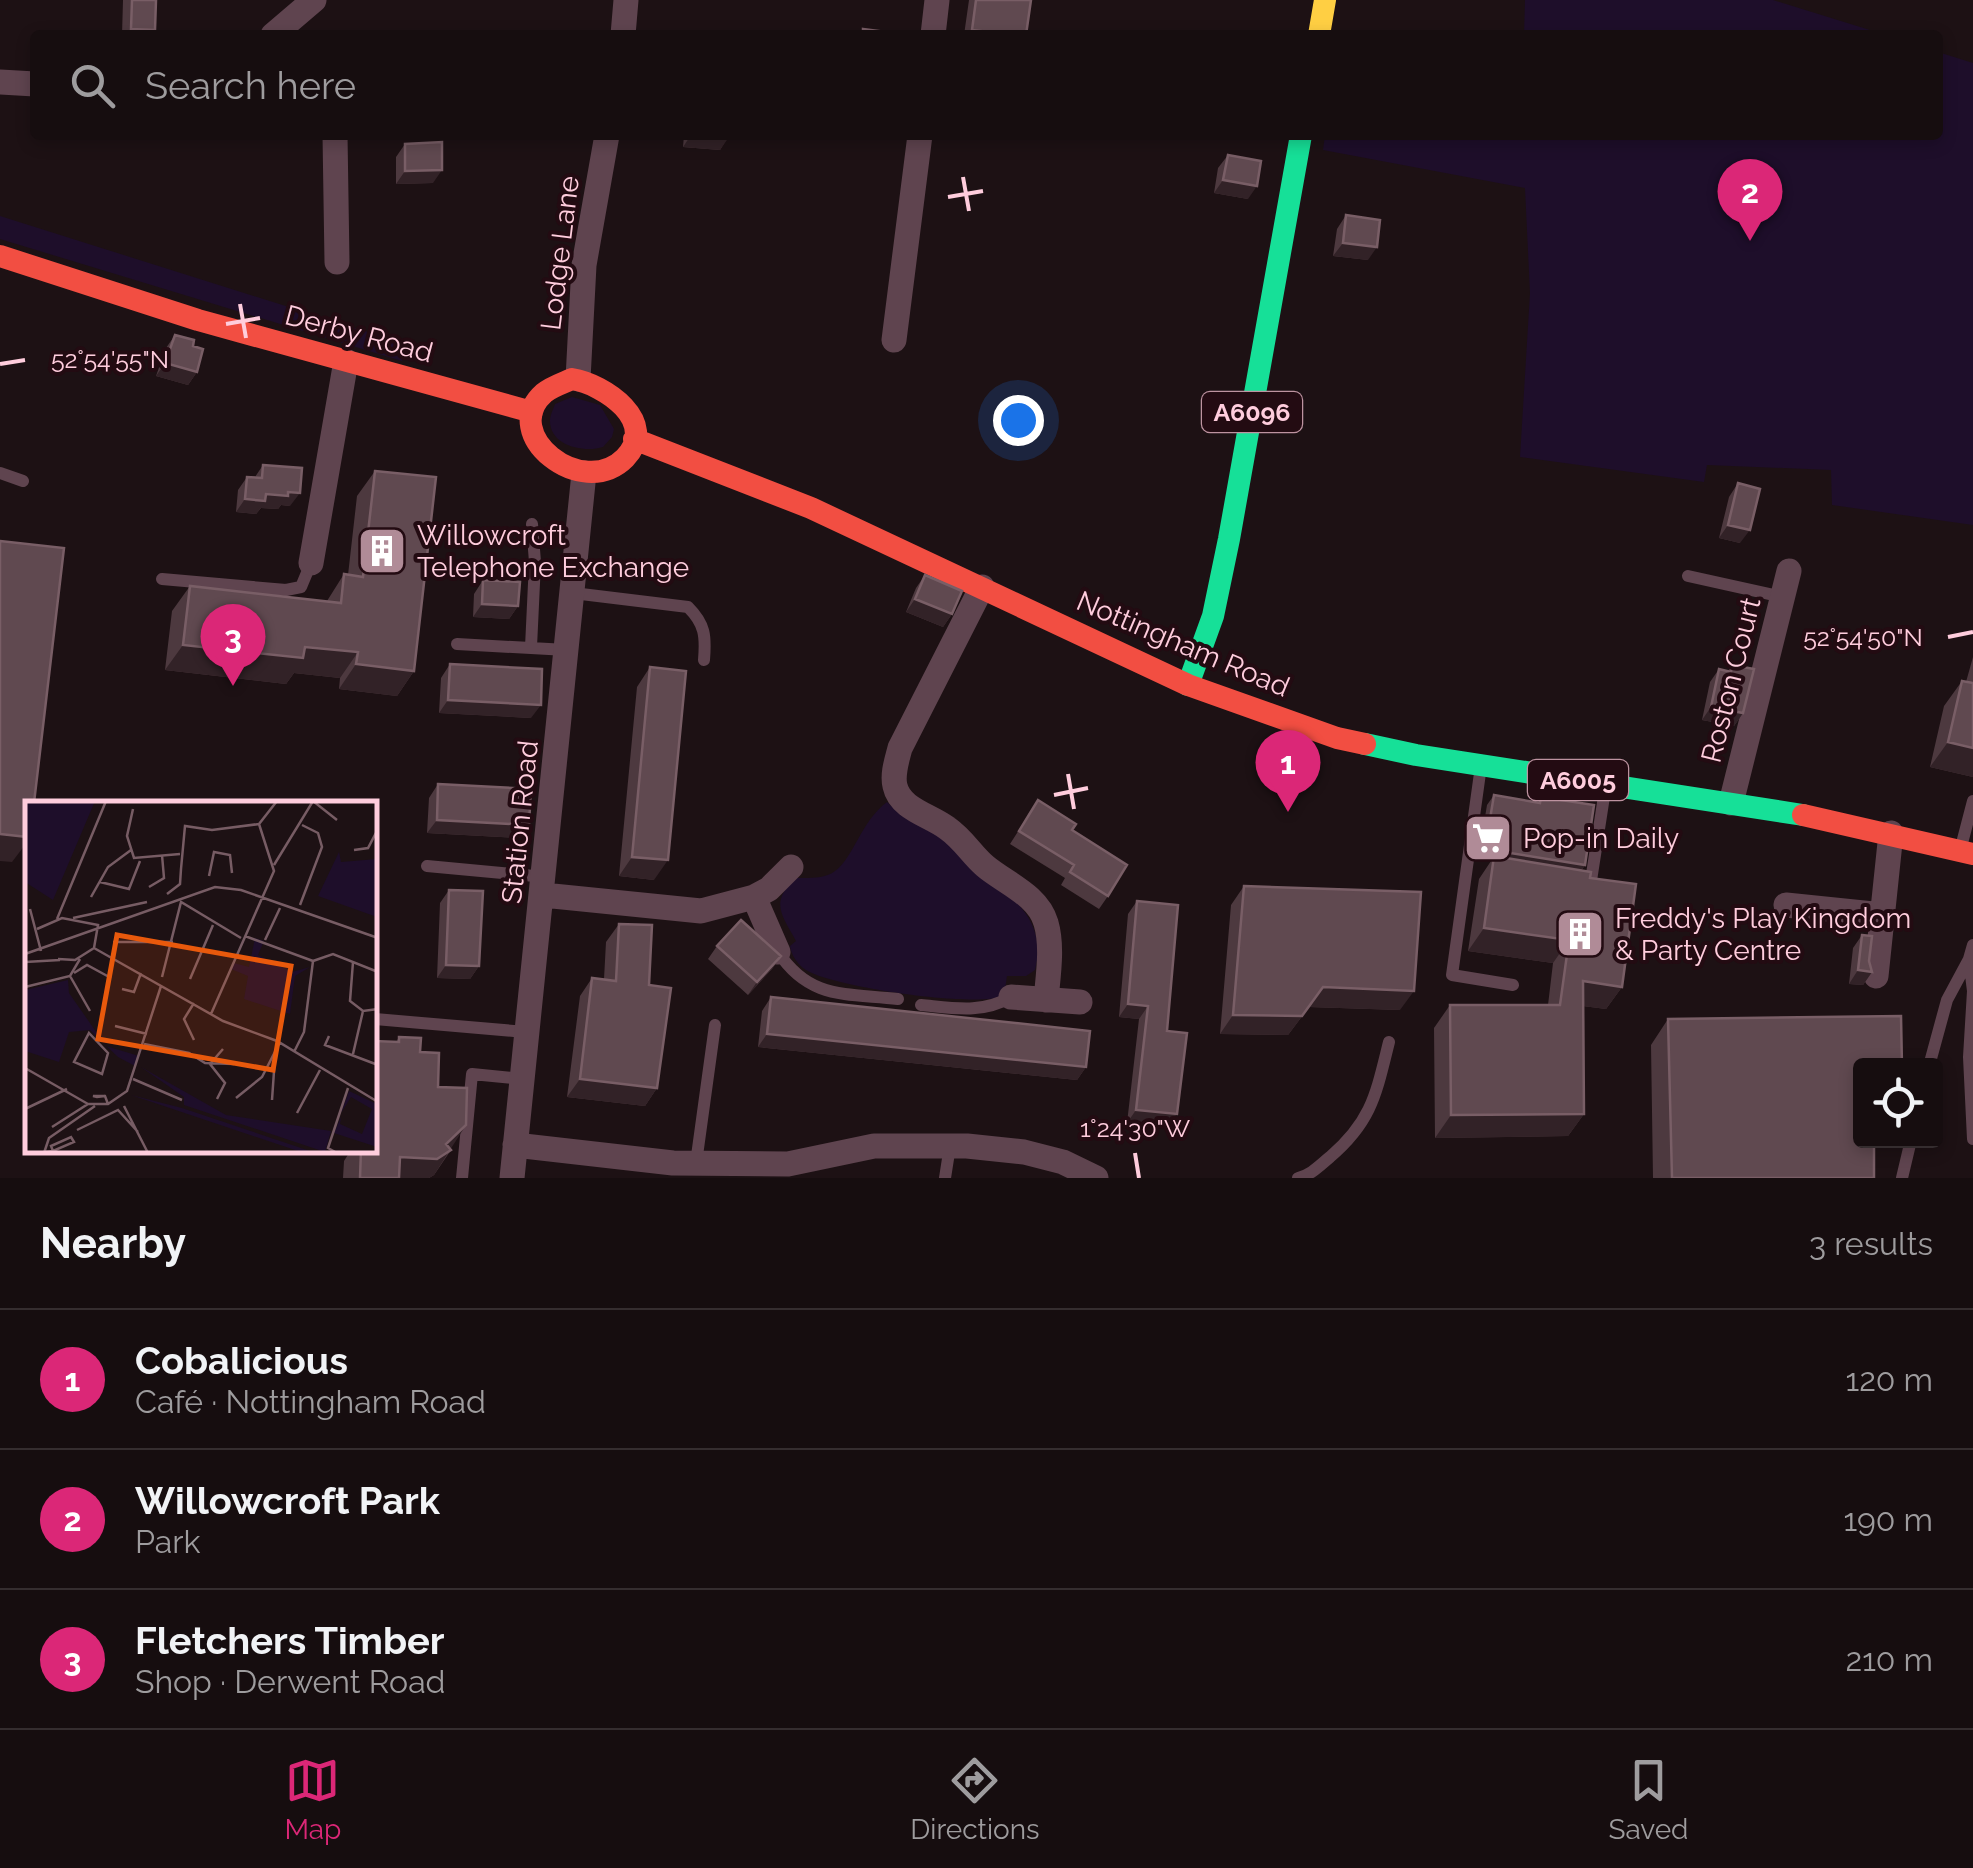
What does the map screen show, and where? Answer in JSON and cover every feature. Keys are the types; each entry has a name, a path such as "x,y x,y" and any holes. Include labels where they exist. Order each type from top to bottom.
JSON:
{"main road":[{"path":"1320,30 1325,0"},
{"name":"A6096","path":"1188,685 1213,616 1230,538 1300,140"},
{"name":"Derby Road","path":"0,256 93,290 532,412"},
{"path":"578,379 615,394 628,410 634,439 630,454 608,470 584,472 561,465 533,438 532,412 550,387 578,379"},
{"name":"Nottingham Road","path":"634,439 811,508 1188,685 1337,738 1481,765 1730,803 1891,833 1966,852"}],"street":[{"path":"280,30 314,0"},
{"path":"623,30 626,0"},
{"path":"934,30 938,0"},
{"path":"0,82 30,84"},
{"path":"335,140 337,262"},
{"name":"Lodge Lane","path":"578,379 584,265 606,140"},
{"path":"894,340 919,140"},
{"path":"312,563 346,362"},
{"name":"Station Road","path":"512,1178 584,472"},
{"name":"Roston Court","path":"1730,803 1789,571"},
{"path":"982,587 900,748 895,788 906,804 942,824 968,844 982,864 1033,900 1046,922 1050,966 1046,1000"},
{"path":"1876,976 1891,833"},
{"path":"544,886 701,911 754,897 792,867"},
{"path":"754,897 778,952"},
{"path":"1786,905 1883,914"},
{"path":"1011,997 1080,1002"},
{"path":"515,1144 680,1168 788,1164 804,1169 874,1146 950,1146 1024,1152 1063,1162 1096,1178"}],"lane":[{"path":"0,473 23,481"},
{"path":"531,648 535,562 532,524"},
{"path":"162,580 286,590 301,587 312,563"},
{"path":"1688,576 1783,597"},
{"path":"572,593 688,606 701,620 706,638 704,660"},
{"path":"456,644 567,650"},
{"path":"1481,765 1452,975 1514,986"},
{"path":"1572,884 1590,887 1606,784"},
{"path":"1966,852 1973,801"},
{"path":"427,866 544,886"},
{"path":"1467,867 1485,870"},
{"path":"778,952 792,974 822,990 898,999"},
{"path":"1931,1058 1947,1000 1971,952"},
{"path":"1971,952 1968,1057 1973,1140"},
{"path":"921,1005 993,1008 1011,997"},
{"path":"378,1019 526,1032"},
{"path":"680,1168 715,1026"},
{"path":"1298,1178 1308,1176 1356,1134 1374,1098 1389,1042"},
{"path":"462,1178 472,1074 522,1078"},
{"path":"944,1178 950,1146"},
{"path":"1902,1178 1908,1148"}],"shaded area":[{"path":"1525,0 1773,0 1870,30 1524,30"},
{"path":"1943,54 1973,63 1973,525 1832,505 1831,470 1707,465 1704,482 1520,457 1530,293 1525,188 1323,150 1324,140 1943,140"},
{"path":"0,216 406,344 402,361 0,239"},
{"path":"572,397 600,405 614,429 603,447 569,446 551,430 555,404"},
{"path":"887,802 940,834 1025,912 1037,938 1035,970 1026,976 1007,976 1004,996 936,998 873,989 821,976 803,968 793,956 790,946 796,941 781,909 783,894 796,878 821,877 835,871 870,819"}],"building":[{"path":"132,0 156,0 155,30 131,29"},
{"path":"976,0 1031,0 1027,30 972,30"},
{"path":"442,142 442,170 405,171 405,144"},
{"path":"1228,155 1261,161 1257,186 1223,180"},
{"path":"1346,215 1380,220 1377,247 1343,243"},
{"path":"175,335 194,340 193,346 203,349 197,372 165,363"},
{"path":"263,465 302,468 300,493 266,494 265,501 245,499 247,477 262,478"},
{"name":"Willowcroft Telephone Exchange","path":"375,471 436,477 414,671 356,664 358,652 305,647 303,658 183,645 190,586 341,603 344,574 363,577"},
{"path":"1738,483 1760,489 1750,530 1728,525"},
{"path":"0,541 64,548 34,801 25,801 25,837 0,834"},
{"path":"925,575 962,591 952,614 915,599"},
{"path":"483,580 520,582 518,606 482,604"},
{"path":"450,664 542,669 541,705 448,700"},
{"path":"1732,665 1754,669 1743,713 1711,707 1719,669 1731,672"},
{"path":"650,667 686,671 668,860 632,857"},
{"path":"1962,681 1973,683 1973,748 1948,742"},
{"path":"438,784 531,789 529,825 437,820"},
{"path":"1494,795 1540,803 1541,797 1594,805 1585,865 1485,849"},
{"path":"1038,800 1076,824 1072,830 1127,865 1108,896 1070,872 1074,865 1019,831"},
{"path":"1494,856 1591,872 1590,878 1636,884 1622,987 1583,981 1584,1114 1451,1115 1450,1005 1560,1005 1569,940 1484,928"},
{"path":"1244,886 1421,892 1414,991 1323,987 1302,1016 1233,1015"},
{"path":"449,890 483,891 479,966 446,965"},
{"path":"1137,901 1178,905 1167,1031 1187,1033 1177,1114 1136,1110 1148,1006 1128,1004"},
{"path":"741,920 781,956 757,982 717,946"},
{"path":"619,924 652,925 649,985 671,988 657,1088 580,1079 592,978 616,981"},
{"path":"1862,935 1872,936 1872,972 1858,970"},
{"path":"771,997 1090,1031 1086,1067 767,1034"},
{"path":"1901,1016 1902,1058 1853,1058 1853,1148 1874,1148 1874,1178 1672,1178 1668,1019"},
{"path":"399,1037 421,1038 420,1052 439,1053 438,1087 467,1088 466,1125 446,1144 451,1150 437,1159 400,1157 399,1178 360,1178 361,1153 378,1153 378,1041 399,1042"}],"traffic: fast":[{"path":"1188,685 1213,616 1229,539 1300,140"},
{"path":"1365,744 1803,815"}],"traffic: slow":[{"path":"1320,30 1325,0"}],"traffic: jam":[{"path":"0,256 198,320 532,412"},
{"path":"572,379 599,388 624,407 632,419 636,431 634,444 625,458 607,469 588,472 568,467 538,443 531,426 533,409 544,393 572,379"},
{"path":"634,439 811,508 1188,685 1337,738 1365,744"},
{"path":"1803,815 1973,854"}],"place":[{"name":"Willowcroft Park","path":"1750,241"},
{"name":"Willowcroft Telephone Exchange","path":"382,551"},
{"name":"Fletchers Timber","path":"233,686"},
{"name":"Cobalicious","path":"1288,812"},
{"name":"Pop-in Daily","path":"1488,838"},
{"name":"Freddy's Play Kingdom & Party Centre","path":"1580,934"}]}
